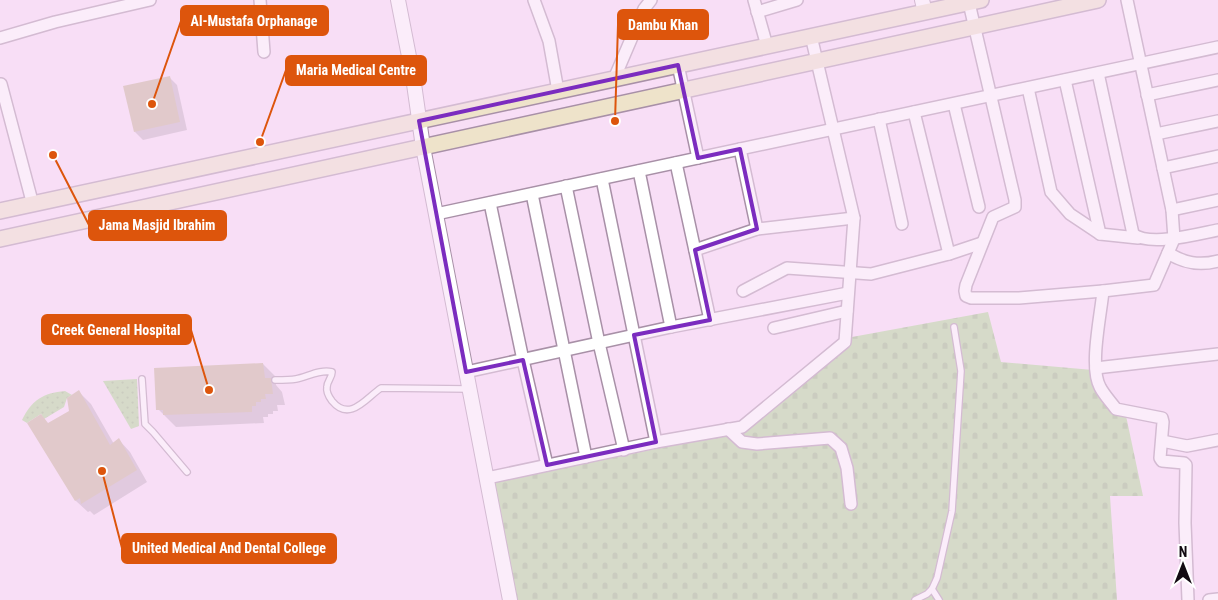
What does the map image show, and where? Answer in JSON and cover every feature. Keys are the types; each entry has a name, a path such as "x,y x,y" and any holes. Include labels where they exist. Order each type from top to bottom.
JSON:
{"main road":[{"path":"0,239 1098,0"},
{"path":"0,211 767,46 923,6 976,1"}],"street":[{"path":"0,38 55,22 150,0"},
{"path":"260,0 264,52"},
{"path":"398,0 413,77 423,147 510,600"},
{"path":"534,0 549,40 558,91"},
{"path":"614,79 644,9 651,0"},
{"path":"754,0 767,46"},
{"path":"757,12 797,0"},
{"path":"976,1 974,27 1015,200 1015,207 993,217 965,291 966,296 971,298 1019,298 1154,285 1174,240 1172,210 1126,0"},
{"path":"487,478 656,442 742,427 845,342 854,218 811,36"},
{"path":"436,214 1218,47"},
{"path":"678,65 698,158"},
{"path":"1098,72 1133,234 1138,238"},
{"path":"1065,80 1100,234"},
{"path":"1147,95 1218,80"},
{"path":"1,84 33,205"},
{"path":"1028,88 1051,192 1070,214 1100,234 1174,240 1218,230"},
{"path":"954,104 979,208"},
{"path":"914,112 949,254"},
{"path":"879,119 902,224"},
{"path":"1156,134 1218,121"},
{"path":"740,149 757,229"},
{"path":"1163,168 1218,156"},
{"path":"676,163 710,320"},
{"path":"639,171 671,327"},
{"path":"602,179 656,442"},
{"path":"566,186 624,450"},
{"path":"532,194 586,457"},
{"path":"1172,210 1218,200"},
{"path":"490,202 547,465"},
{"path":"695,250 757,229 854,218"},
{"path":"743,291 787,268 871,274 949,254 982,243"},
{"path":"1168,253 1178,259 1192,263 1206,264 1218,261"},
{"path":"1103,291 1096,353 1099,386 1116,409 1162,418 1164,422 1160,458 1162,462 1184,463 1186,465 1185,523 1188,600"},
{"path":"466,372 671,327 848,293"},
{"path":"774,328 847,311"},
{"path":"1096,368 1218,354"},
{"path":"728,429 742,442 757,444 830,438 841,448 847,468 851,504"},
{"path":"1162,441 1187,446 1218,440"},
{"path":"1208,600 1218,599"}],"lane":[{"path":"915,600 932,589 937,578 952,511 961,370 954,327"},
{"path":"275,380 297,379 328,371 332,372 327,384 327,392 336,406 344,410 354,409 371,398 381,388 470,389"},
{"path":"142,379 145,424 154,432 187,472"},
{"path":"932,589 939,600"}],"highlighted area":[{"path":"678,65 698,158 740,149 757,229 695,250 710,320 634,335 656,442 547,465 523,360 466,372 419,121"}],"green space":[{"path":"988,312 1001,362 1093,370 1095,384 1125,411 1143,496 1110,496 1117,600 511,600 488,483 743,431 852,337"},
{"path":"137,379 139,426 131,429 103,381"},
{"path":"65,391 72,395 67,398 64,407 44,419 41,414 27,423 22,420 30,407 39,399 50,394"}],"building":[{"path":"170,76 180,122 134,132 123,86"},
{"path":"263,363 265,378 271,378 273,394 265,394 266,399 256,402 256,406 252,406 252,412 163,415 163,410 156,410 154,368"},
{"path":"79,390 110,445 119,438 137,470 81,504 80,498 75,501 27,423 41,414 48,423 69,411 67,398"}],"place":[{"name":"Al-Mustafa Orphanage","path":"152,104"},
{"name":"Dambu Khan","path":"615,121"},
{"name":"Maria Medical Centre","path":"260,142"},
{"name":"Jama Masjid Ibrahim","path":"53,155"},
{"name":"Creek General Hospital","path":"209,390"},
{"name":"United Medical And Dental College","path":"102,471"}]}
